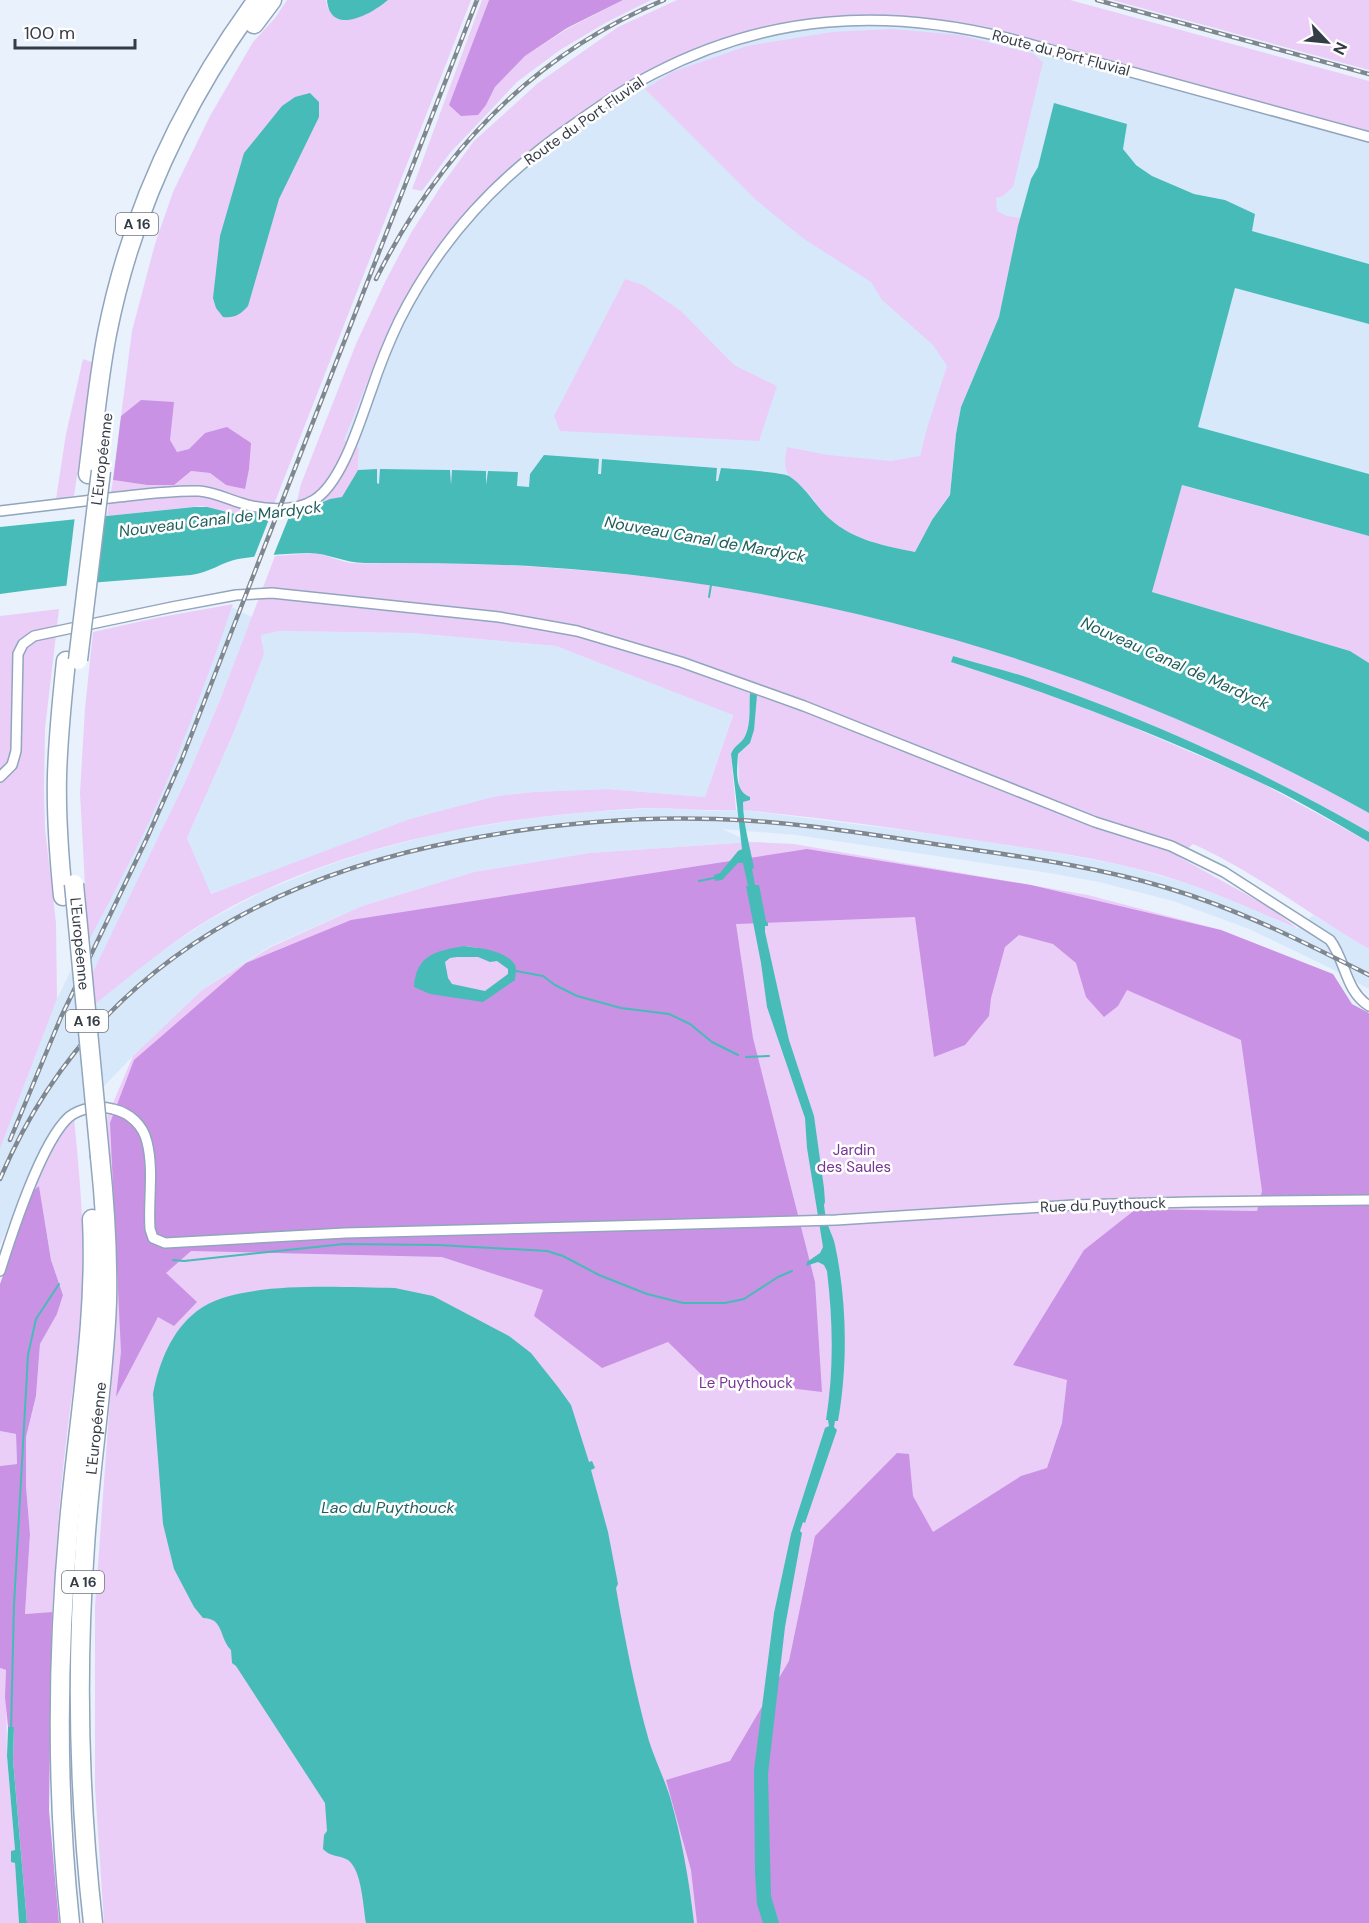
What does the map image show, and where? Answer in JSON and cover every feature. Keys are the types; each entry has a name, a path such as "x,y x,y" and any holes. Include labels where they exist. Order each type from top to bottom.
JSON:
{"highway":[{"name":"L'Européenne","path":"93,1923 83,1785 81,1655 85,1546 107,1303 106,1248 94,1157 69,890 72,661 94,473 99,383 107,335 123,272 136,227 160,165 189,106 222,51 257,0"},
{"name":"L'Européenne","path":"94,473 118,343 133,281 151,222 178,156 202,107 234,53 272,0"},
{"name":"L'Européenne","path":"70,1923 63,1830 60,1669 67,1538 93,1300 94,1157"}],"street":[{"name":"Route du Port Fluvial","path":"0,511 147,494 197,491 213,493 257,507 301,506 319,496 330,485 341,466 358,428 386,351 415,292 451,237 497,186 553,139 636,83 693,55 745,38 790,27 853,20 907,21 953,26 1007,38 1369,137"},
{"path":"0,777 12,765 16,751 18,654 22,644 34,636 236,595 267,593 499,616 586,633 740,682 1095,822 1176,848 1230,875 1327,938 1335,947 1353,989 1360,1000 1369,1006"},
{"name":"Rue du Puythouck","path":"0,1271 35,1174 60,1129 72,1115 87,1109 102,1107 128,1115 145,1135 149,1160 150,1229 153,1238 165,1243 345,1233 816,1221 1084,1205 1369,1200"}],"shaded area":[{"path":"489,0 623,0 567,28 525,56 495,87 478,115 461,116 449,105"},
{"path":"898,15 988,27 1369,132 1369,264 1252,231 1255,215 1225,200 1194,194 1152,176 1133,162 1123,149 1038,167 1031,179 1018,226 999,317 964,396 915,552 721,469 719,481 716,481 717,468 602,459 601,474 598,474 599,459 529,487 517,487 518,472 487,485 452,470 452,485 450,485 449,470 380,469 380,484 377,484 377,469 358,470 359,448 344,440 391,325 423,267 473,203 519,160 599,102 673,59 731,37 783,24 836,17"},
{"path":"1235,288 1369,324 1369,474 1197,428"},
{"path":"141,400 174,402 170,440 177,452 189,449 205,433 227,427 251,443 245,489 226,485 210,473 191,471 174,485 147,485 113,480 121,416"},
{"path":"230,606 252,617 186,780 126,906 160,952 209,920 264,891 364,853 444,832 532,818 591,812 657,808 743,810 1042,850 1126,866 1189,884 1297,929 1313,915 1369,949 1369,989 1249,929 1173,901 1099,882 1043,872 796,835 722,829 751,842 589,853 474,872 362,906 271,946 202,990 133,1056 40,1153 0,1245 0,1149 57,999 115,879"},
{"path":"279,631 412,633 556,646 733,714 705,797 607,789 497,796 210,894 187,838 233,734 263,641 260,634"},
{"path":"807,849 1031,885 1221,930 1333,974 1352,1004 1369,1013 1369,1923 697,1923 691,1870 666,1780 730,1761 789,1661 815,1536 897,1453 909,1454 913,1496 933,1532 1021,1476 1047,1468 1062,1423 1067,1380 1013,1365 1084,1250 1136,1209 1257,1211 1262,1191 1241,1040 1127,990 1118,1006 1104,1017 1086,997 1076,963 1053,944 1019,935 1005,947 991,998 989,1016 965,1045 934,1057 915,917 736,924 753,1038 815,1282 822,1392 705,1378 668,1342 602,1368 534,1316 543,1290 442,1257 191,1251 166,1273 197,1302 174,1326 158,1317 116,1397 121,1352 110,1123 134,1060 246,963 351,920","holes":["464,946 484,949 514,964 514,980 483,1001 415,977"]},
{"path":"39,1186 51,1260 63,1295 57,1314 40,1344 36,1396 26,1437 26,1486 30,1534 25,1614 52,1612 49,1810 59,1923 27,1923 13,1760 14,1728 8,1727 5,1697 6,1670 0,1668 0,1466 17,1464 16,1434 0,1431 0,1284 33,1191"}],"green space":[{"path":"287,0 326,0 329,10 335,16 343,19 373,11 388,0 471,0 271,512 230,514 202,506 107,516 113,480 147,485 191,471 210,473 226,485 205,433 189,449 177,452 141,400 121,416 132,331 155,244 173,192 210,116 253,42 275,18"},
{"path":"482,0 489,0 450,105 486,105 495,87 525,56 567,29 623,0 651,0 607,22 560,50 517,82 450,153 422,191 412,189"},
{"path":"677,0 1070,0 1369,81 1369,132 988,27 950,21 892,15 853,15 767,28 718,42 672,59 602,99 535,148 474,204 424,267 389,330 344,440 359,448 358,470 342,498 295,510 301,484 356,344 411,233 441,186 474,141 538,83 618,27"},
{"path":"1112,0 1369,0 1369,70"},
{"path":"892,29 960,35 1034,54 1043,62 1013,187 1003,196 996,198 997,211 1007,216 1021,218 999,317 961,407 950,495 932,520 915,552 869,541 838,526 788,475 785,457 787,447 828,455 891,461 920,456 947,366 933,345 882,300 871,282 804,239 756,200 645,89 672,72 747,46 832,32"},
{"path":"625,279 643,285 681,311 734,365 777,386 759,441 560,431 554,416"},
{"path":"83,359 94,363 74,496 56,499 66,434"},
{"path":"1181,485 1369,536 1369,663 1350,651 1152,592"},
{"path":"313,553 351,563 515,566 660,578 753,592 845,611 936,634 1026,661 1114,693 1201,729 1286,769 1369,813 1369,832 1246,767 1119,711 1032,679 953,656 951,662 1111,718 1254,779 1369,842 1369,949 1238,867 1193,844 1179,857 1269,907 1298,929 1193,886 1108,862 906,830 743,810 743,802 746,800 739,789 738,754 750,743 751,693 748,729 745,737 731,754 736,810 642,808 542,817 443,833 344,859 297,876 208,920 164,949 95,1004 92,974 186,780 220,700 275,556","holes":["279,631 412,633 556,646 733,715 705,797 607,789 497,796 410,819 211,894 187,838 233,734 264,654 261,635"]},
{"path":"233,604 178,755 160,797 131,860 88,942 80,793 85,708 93,632"},
{"path":"59,609 45,729 44,791 45,829 56,923 57,999 0,1149 0,616"},
{"name":"Le Puythouck","path":"751,842 794,844 1088,895 1221,930 1332,976 1369,1923 104,1923 95,1787 95,1606 115,1330 107,1117 133,1056 202,990 271,947 362,906 474,872 589,853"},
{"path":"74,1118 83,1231 81,1331 63,1472 52,1612 25,1614 30,1534 26,1486 26,1437 36,1396 40,1344 57,1314 63,1295 51,1260 39,1186 33,1191 39,1156"},
{"path":"0,1431 16,1434 17,1464 0,1466"},
{"path":"0,1668 6,1670 7,1756 15,1850 11,1862 15,1862 19,1923 0,1923"}],"water":[{"path":"327,0 388,0 362,16 343,20 336,18 330,11"},
{"path":"310,93 319,102 319,117 279,199 248,306 237,315 223,317 216,308 213,298 220,236 244,153 282,106 295,97"},
{"name":"Nouveau Canal de Mardyck","path":"1054,103 1127,124 1123,149 1136,165 1152,176 1194,194 1225,200 1255,214 1252,231 1369,264 1369,324 1235,288 1198,427 1369,474 1369,536 1182,485 1152,592 1350,651 1369,663 1369,813 1273,763 1174,718 1073,678 970,644 865,616 759,594 651,577 543,567 357,563 309,553 238,559 191,575 79,584 0,594 0,527 194,507 207,507 235,514 304,510 330,499 342,497 358,470 377,469 377,483 379,484 380,469 450,470 451,485 452,470 486,471 486,485 488,471 518,472 517,486 529,487 530,474 544,455 599,459 598,474 601,474 602,459 717,468 716,481 718,481 721,468 789,476 839,526 859,537 915,552 932,520 950,495 961,407 999,317 1018,226 1031,179 1038,167"},
{"path":"953,656 1022,676 1119,711 1204,748 1329,809 1369,832 1369,842 1283,793 1216,762 1104,716 951,662"},
{"path":"750,693 757,695 754,730 750,743 738,754 737,767 741,790 750,797 750,800 743,802 745,827 754,868 752,869 755,885 759,885 768,923 768,926 765,926 765,932 789,1040 814,1116 824,1188 825,1214 835,1243 839,1266 845,1333 841,1400 838,1421 835,1421 834,1427 837,1430 805,1523 803,1522 800,1531 802,1533 785,1627 768,1774 771,1896 779,1923 763,1923 757,1904 754,1770 774,1613 791,1534 825,1428 829,1426 826,1420 831,1364 831,1308 827,1271 824,1265 818,1262 806,1266 807,1262 820,1253 823,1247 807,1148 805,1118 767,1007 743,863 738,863 722,880 715,881 714,875 720,873 742,849 731,754 745,737 748,729"},
{"path":"464,946 477,948 505,956 515,965 515,980 483,1002 430,994 414,987 419,967 424,961 437,952","holes":["478,957 490,962 497,961 508,969 508,974 485,991 452,984 448,978 445,962 450,958"]},
{"name":"Lac du Puythouck","path":"292,1288 395,1288 433,1296 509,1336 531,1353 571,1405 589,1462 592,1461 595,1468 591,1470 608,1532 618,1584 616,1588 639,1703 649,1741 668,1790 674,1813 685,1860 694,1923 366,1923 359,1880 353,1865 348,1860 323,1849 324,1835 327,1831 325,1803 232,1663 231,1650 218,1625 215,1621 203,1618 194,1607 174,1569 163,1524 153,1394 163,1359 180,1328 197,1311 215,1301 238,1294"},
{"path":"8,1727 14,1727 13,1760 27,1923 19,1923 15,1863 11,1862 11,1851 15,1850 7,1756"}],"pier":[{"path":"293,507 272,559 253,560 273,509"},
{"path":"104,513 95,586 66,589 75,516"}],"waterway":[{"path":"709,597 711,585"},
{"path":"699,881 714,878"},
{"path":"516,971 543,976 577,996 621,1008 669,1014 690,1024 712,1042 738,1055"},
{"path":"746,1057 769,1056"},
{"path":"173,1260 184,1261 344,1244 438,1245 547,1251 647,1294 683,1303 725,1303 744,1299 778,1277 792,1271"},
{"path":"11,1729 14,1605 28,1355 36,1319 59,1284"}],"railway":[{"path":"10,1140 61,1017 147,838 182,759 477,0"},
{"path":"376,279 401,233 429,190 460,149 494,112 572,49 616,23 664,0"},
{"path":"1097,0 1369,74"},
{"path":"0,1179 36,1109 79,1047 129,994 186,949 248,912 315,881 387,858 463,840 526,830 621,820 684,818 741,820 840,830 1040,860 1103,872 1191,895 1268,926 1369,975"}],"park label":[{"name":"Jardin des Saules","path":"854,1158"}]}
